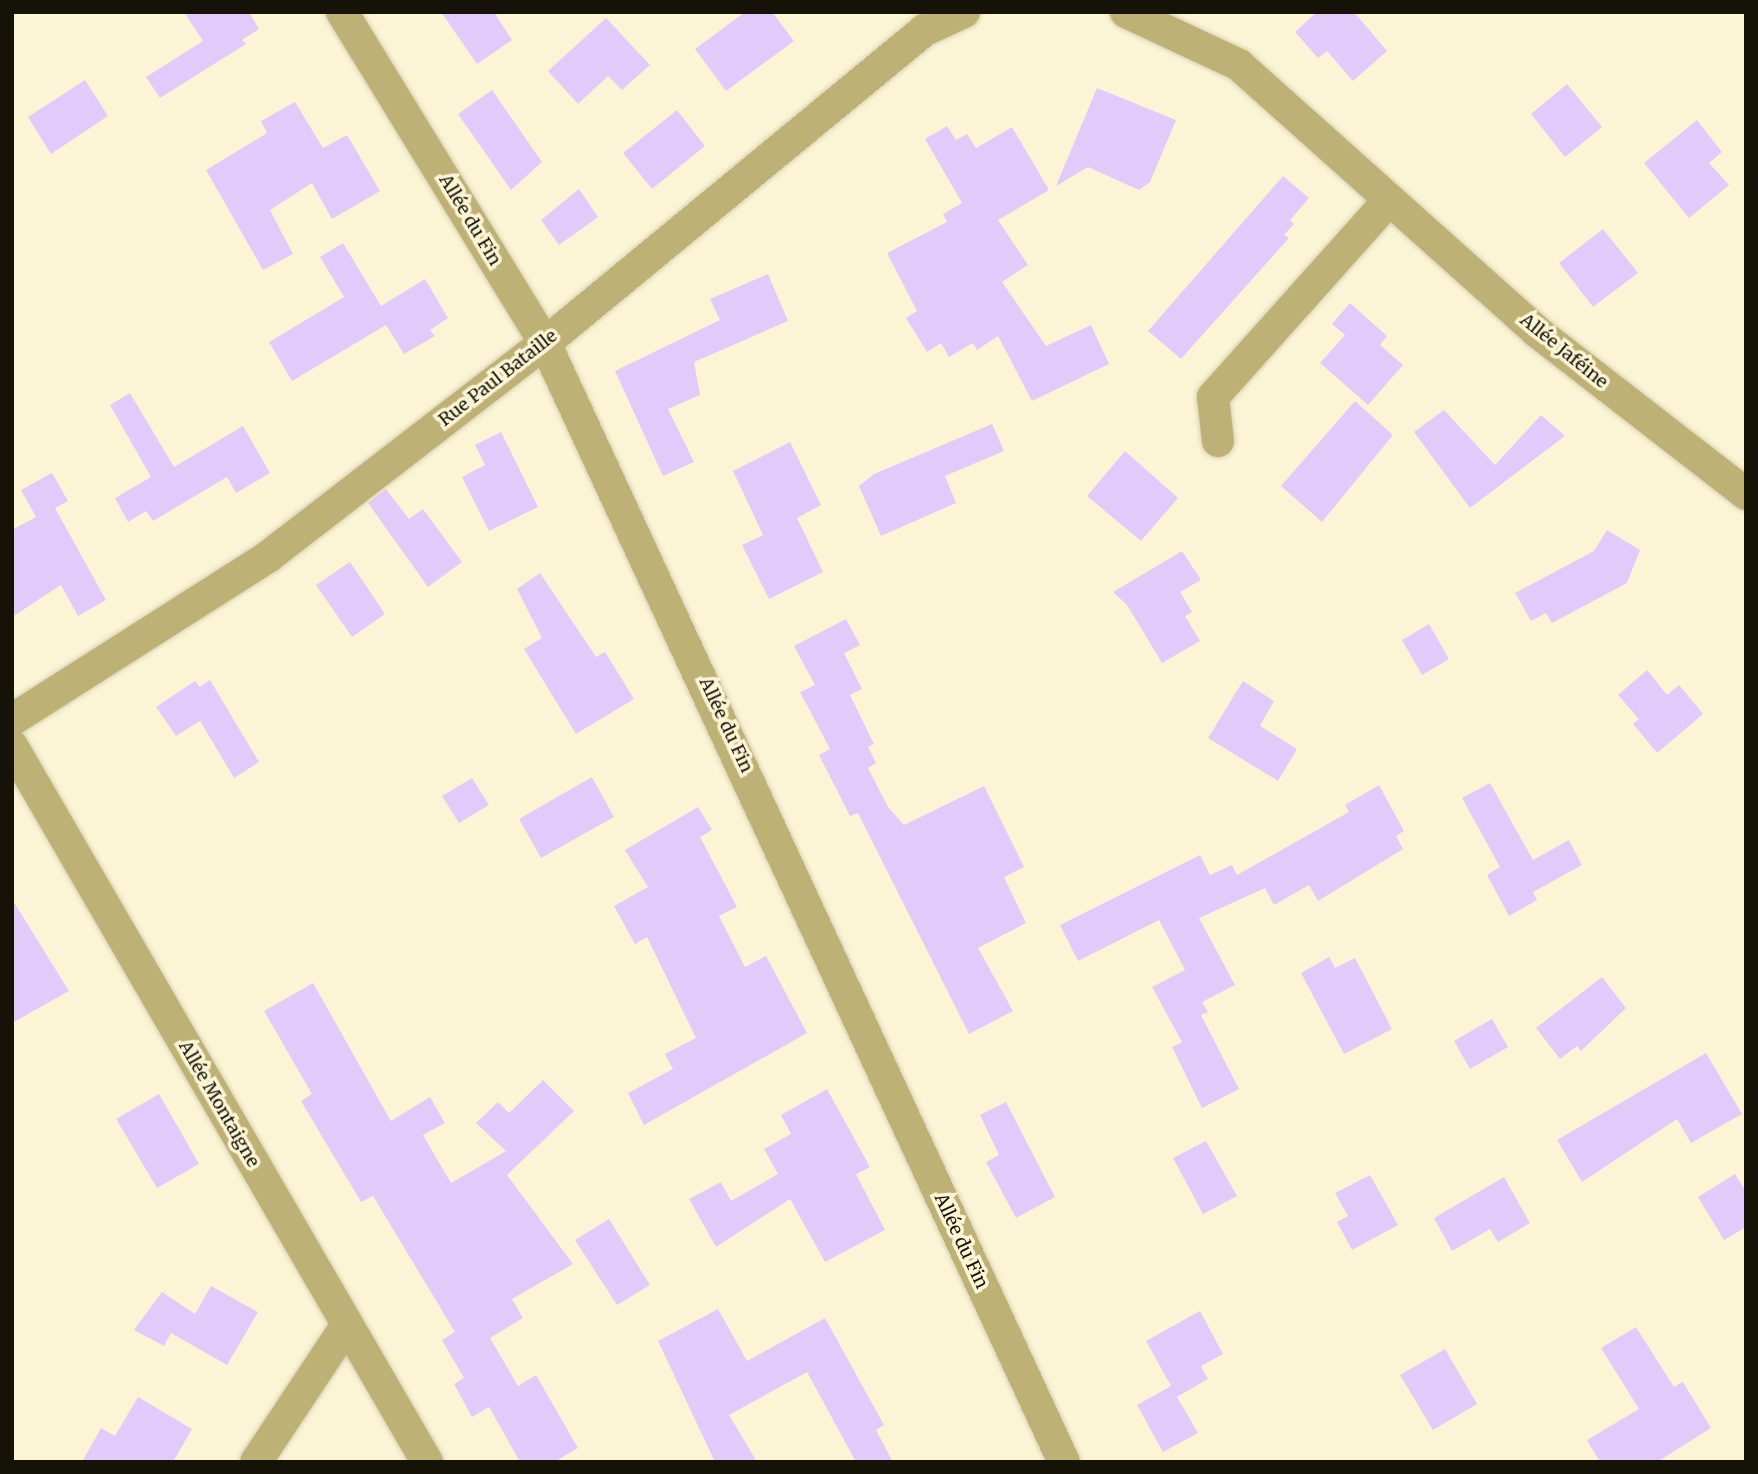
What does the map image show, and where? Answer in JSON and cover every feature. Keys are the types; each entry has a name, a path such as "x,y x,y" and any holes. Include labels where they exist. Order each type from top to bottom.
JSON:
{"street":[{"name":"Allée du Fin","path":"342,12 545,343 1064,1462"},
{"name":"Rue Paul Bataille","path":"12,720 269,556 545,343 925,30 964,12"},
{"name":"Allée Jaféine","path":"1126,12 1239,65 1536,331 1746,494"},
{"path":"1218,441 1213,397 1389,200"},
{"name":"Allée Montaigne","path":"12,746 427,1462"},
{"path":"256,1462 347,1325"}],"building":[{"path":"184,12 249,12 259,29 242,40 246,44 160,98 146,77 203,41"},
{"path":"441,12 494,12 512,40 477,64"},
{"path":"745,12 772,12 794,41 726,91 695,49"},
{"path":"1317,12 1354,12 1387,51 1353,81 1327,51 1318,58 1295,32"},
{"path":"606,18 650,65 622,90 608,76 578,104 548,71"},
{"path":"85,80 108,116 51,154 28,117"},
{"path":"1567,84 1602,127 1565,157 1531,114"},
{"path":"1097,88 1176,120 1150,182 1139,190 1088,167 1056,186"},
{"path":"492,90 542,162 511,190 458,114"},
{"path":"295,102 323,148 347,135 380,191 332,219 312,183 270,210 293,254 263,270 206,170 267,133 261,121"},
{"path":"677,110 705,146 652,189 623,153"},
{"path":"1697,120 1722,152 1709,163 1729,185 1689,218 1644,163"},
{"path":"947,126 956,140 967,134 976,148 1012,127 1049,190 998,220 1028,265 1002,282 1046,346 1091,325 1109,364 1032,401 998,336 977,350 973,343 949,357 941,343 927,352 906,318 917,311 887,253 947,222 943,214 962,203 925,139"},
{"path":"1283,176 1309,198 1290,220 1294,224 1284,235 1289,238 1181,359 1148,331"},
{"path":"579,189 598,217 559,245 541,220"},
{"path":"1603,229 1638,273 1593,307 1559,263"},
{"path":"343,243 381,306 425,279 448,318 430,330 435,336 404,354 386,325 292,381 269,342 344,297 320,257"},
{"path":"768,274 788,321 694,362 700,395 668,409 694,462 663,476 615,371 720,320 710,299"},
{"path":"1350,303 1387,336 1380,345 1403,365 1368,405 1320,363 1345,335 1332,324"},
{"path":"130,393 174,467 243,426 270,473 236,493 227,477 153,521 146,511 128,522 115,498 151,477 110,405"},
{"path":"1355,401 1393,435 1322,522 1281,486"},
{"path":"1444,410 1495,465 1541,415 1565,436 1470,508 1414,432"},
{"path":"992,424 1004,451 945,476 956,503 881,536 859,486 874,474"},
{"path":"501,432 538,507 489,531 462,477 485,465 475,445"},
{"path":"790,442 821,505 797,518 823,572 769,599 742,545 763,535 733,471"},
{"path":"1125,451 1178,498 1141,541 1087,496"},
{"path":"52,473 68,501 55,508 106,600 78,616 61,585 12,617 12,530 36,517 21,490"},
{"path":"386,489 409,519 423,509 462,562 428,587 368,503"},
{"path":"1607,530 1640,550 1627,583 1552,623 1546,613 1531,621 1515,593 1594,551"},
{"path":"1182,551 1201,580 1180,592 1192,612 1185,616 1200,641 1162,663 1127,605 1113,592"},
{"path":"350,562 385,614 352,637 316,585"},
{"path":"540,573 596,657 605,652 634,699 576,734 524,649 542,638 517,589"},
{"path":"846,619 860,645 844,653 862,689 850,695 874,744 868,747 876,763 868,768 888,807 904,825 984,786 1024,867 1004,877 1026,923 978,948 1013,1011 969,1034 858,813 850,816 819,755 830,749 800,692 815,685 794,646"},
{"path":"1429,624 1449,659 1422,675 1402,640"},
{"path":"1647,670 1667,695 1679,685 1703,714 1657,753 1633,724 1639,719 1618,695"},
{"path":"210,680 259,762 234,778 200,721 176,736 156,707 195,681 200,687"},
{"path":"1243,681 1274,701 1260,726 1297,749 1278,781 1208,738"},
{"path":"592,777 614,817 541,858 519,819"},
{"path":"472,778 489,805 459,823 442,796"},
{"path":"1490,783 1533,860 1569,840 1582,865 1533,892 1537,900 1509,916 1487,875 1500,867 1462,798"},
{"path":"1379,785 1404,831 1396,836 1403,849 1318,901 1309,885 1274,905 1265,888 1199,918 1235,985 1202,1002 1208,1012 1201,1015 1239,1089 1202,1108 1172,1047 1182,1042 1152,987 1185,970 1159,920 1078,961 1060,925 1200,855 1210,875 1232,865 1237,875 1349,812 1345,805"},
{"path":"698,807 712,830 700,837 737,907 719,916 745,967 766,956 807,1033 644,1125 628,1093 673,1069 665,1054 696,1038 647,937 635,944 614,906 648,887 625,850"},
{"path":"12,899 69,991 12,1023"},
{"path":"1329,957 1335,968 1355,958 1392,1029 1344,1054 1301,973"},
{"path":"1602,977 1626,1008 1581,1051 1577,1046 1560,1059 1536,1028"},
{"path":"313,983 391,1121 430,1097 445,1123 423,1135 451,1183 506,1151 476,1123 498,1102 509,1113 543,1080 574,1111 507,1175 573,1264 512,1299 523,1318 490,1338 518,1386 536,1375 578,1448 554,1462 520,1462 489,1407 472,1417 454,1384 464,1378 442,1340 455,1332 373,1196 361,1202 301,1101 312,1094 264,1011"},
{"path":"1492,1019 1508,1047 1470,1069 1454,1041"},
{"path":"1706,1053 1742,1114 1691,1143 1677,1119 1582,1182 1557,1140"},
{"path":"827,1089 870,1167 856,1174 885,1230 825,1262 790,1199 716,1247 689,1199 721,1182 731,1201 778,1174 764,1149 791,1134 781,1115"},
{"path":"159,1094 199,1164 157,1188 116,1119"},
{"path":"1006,1102 1055,1197 1016,1218 986,1162 999,1155 980,1115"},
{"path":"1206,1141 1237,1196 1203,1214 1173,1158"},
{"path":"1735,1174 1746,1192 1746,1227 1724,1240 1698,1197"},
{"path":"1370,1175 1398,1225 1352,1250 1337,1222 1348,1216 1335,1193"},
{"path":"1504,1177 1530,1223 1498,1242 1490,1229 1452,1251 1434,1218"},
{"path":"609,1219 650,1285 617,1305 575,1240"},
{"path":"211,1286 258,1312 227,1365 171,1333 164,1346 134,1330 162,1292 195,1314"},
{"path":"718,1309 747,1361 825,1318 884,1425 876,1430 893,1462 856,1462 807,1372 729,1415 757,1462 715,1462 658,1341"},
{"path":"1200,1311 1223,1354 1201,1366 1208,1379 1177,1397 1198,1433 1163,1452 1137,1405 1171,1386 1146,1341"},
{"path":"1636,1327 1674,1387 1683,1382 1711,1428 1657,1462 1600,1462 1587,1440 1639,1409 1601,1348"},
{"path":"1445,1349 1477,1404 1433,1430 1400,1375"},
{"path":"138,1397 192,1429 173,1462 82,1462 101,1428 115,1436"}]}
